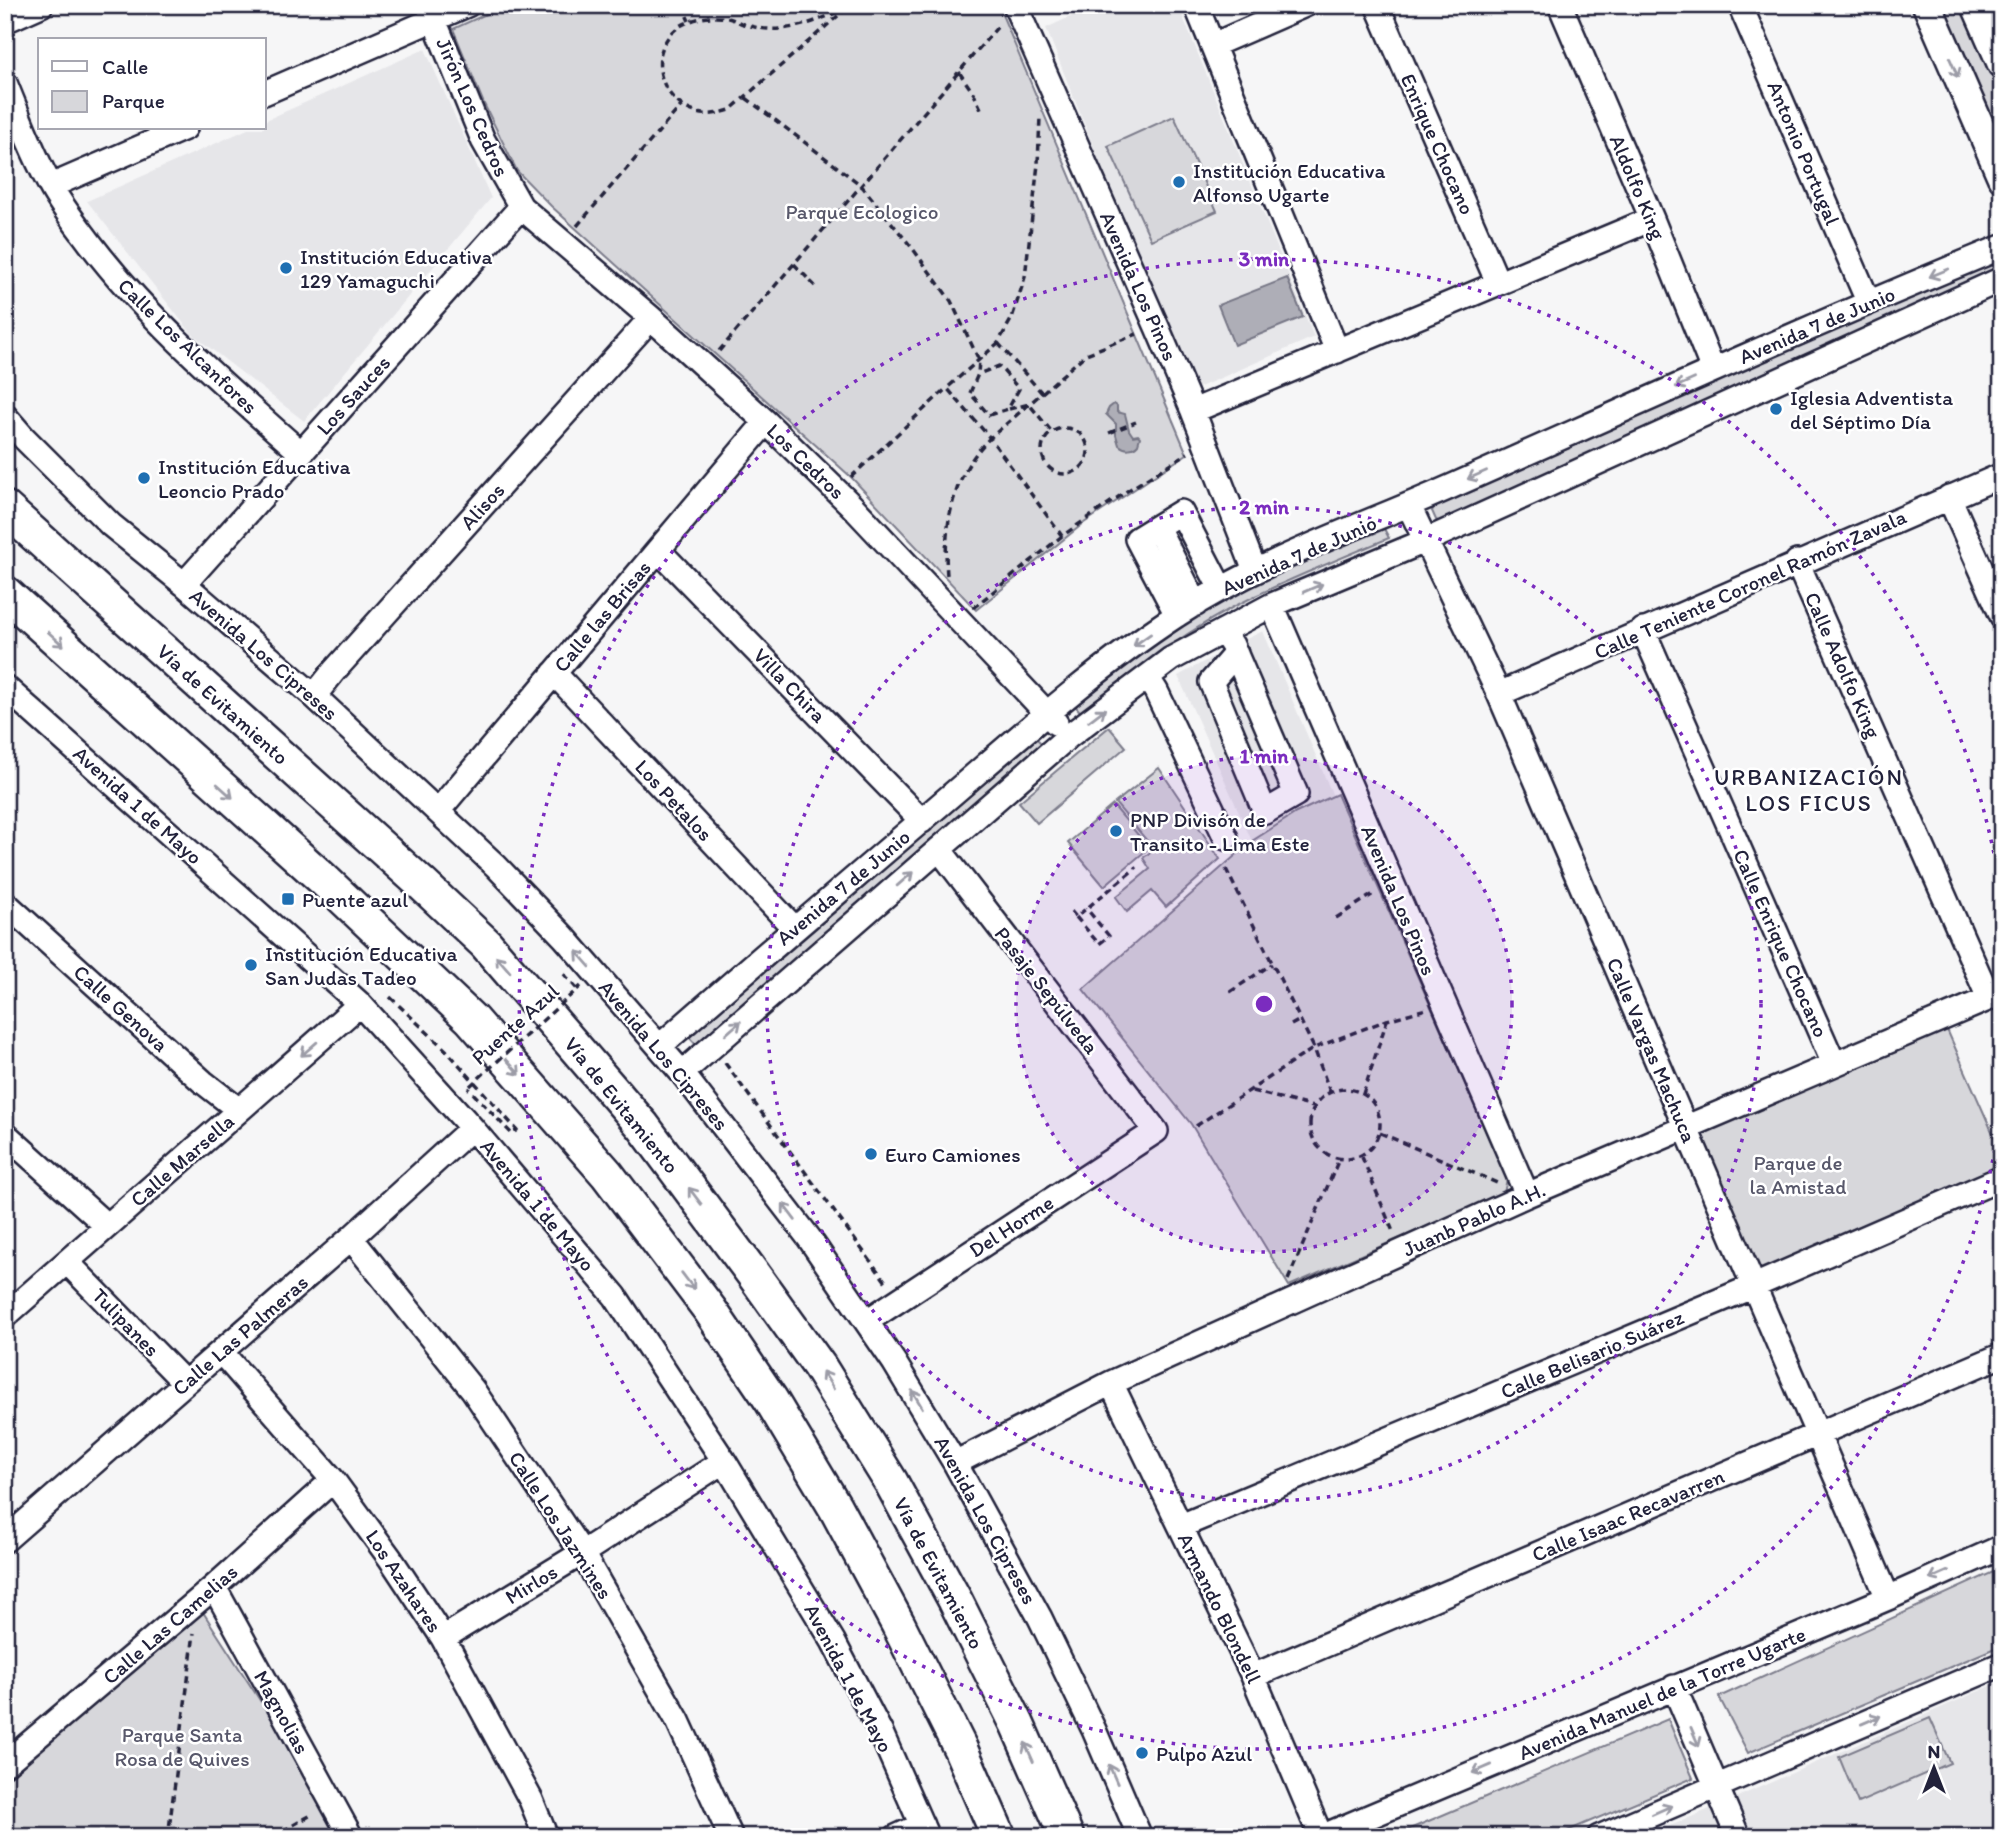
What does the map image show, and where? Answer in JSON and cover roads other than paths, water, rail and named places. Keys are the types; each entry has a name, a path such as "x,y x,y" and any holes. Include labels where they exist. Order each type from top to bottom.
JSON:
{"highway":[{"name":"Vía de Evitamiento","path":"5,508 486,944 643,1126 818,1366 891,1482 1017,1724 1067,1837"},
{"path":"5,593 323,879 471,1019 607,1174 718,1321 771,1400 835,1507 948,1723 999,1837"}],"main road":[{"path":"1927,5 2002,177"},
{"path":"1976,5 2002,64"}],"street":[{"path":"5,21 41,5"},
{"path":"266,92 431,12 467,5"},
{"name":"Avenida Los Pinos","path":"1015,5 1193,411 1255,571"},
{"path":"1196,5 1337,351"},
{"path":"1213,45 1305,5"},
{"name":"Enrique Chocano","path":"1377,5 1498,283"},
{"name":"Aldolfo King","path":"1560,5 1652,219 1713,370"},
{"name":"Antonio Portugal","path":"1740,5 1868,302"},
{"name":"Jirón Los Cedros","path":"431,12 483,140 521,207"},
{"name":"Calle Los Alcanfores","path":"5,83 51,186 103,260 182,346 301,453"},
{"path":"51,186 180,130"},
{"name":"Los Cedros","path":"521,207 651,318 766,422 851,505 1069,736"},
{"name":"Los Sauces","path":"184,584 521,207"},
{"path":"1193,411 1652,219"},
{"name":"Avenida 7 de Junio","path":"660,1046 793,928 1047,713 1134,645 1221,589 1255,571 1409,506 1868,302 2002,247"},
{"name":"Avenida 7 de Junio","path":"682,1073 1069,736 1171,659 1272,605 1425,541 2002,279"},
{"name":"Alisos","path":"314,696 651,318"},
{"name":"Avenida Los Cipreses","path":"5,416 111,525 314,696 496,866 564,937 682,1073 809,1238 894,1362 955,1463 1040,1618 1094,1730 1140,1837"},
{"name":"Calle las Brisas","path":"438,811 766,422"},
{"name":"Calle Teniente Coronel Ramón Zavala","path":"1499,694 2002,475"},
{"path":"1949,497 2002,616"},
{"name":"Calle Vargas Machuca","path":"1409,506 1499,694 1888,1598"},
{"path":"1186,610 1157,527 1181,512 1221,589"},
{"name":"Villa Chira","path":"658,550 922,821"},
{"name":"Calle Adolfo King","path":"1797,562 1995,996"},
{"name":"Avenida Los Pinos","path":"1272,605 1527,1195"},
{"name":"Calle Enrique Chocano","path":"1643,630 1834,1064"},
{"path":"1223,631 1236,653 1296,794 1265,812 1211,682 1236,653"},
{"name":"Los Petalos","path":"554,673 793,928"},
{"path":"1147,677 1226,838"},
{"name":"Avenida 1 de Mayo","path":"5,687 360,1004 472,1128 615,1296 724,1461 833,1642 881,1734 925,1831"},
{"name":"Pasaje Sepúlveda","path":"939,849 1156,1130"},
{"name":"Calle Genova","path":"5,903 203,1082 239,1110"},
{"name":"Juanb Pablo A.H.","path":"955,1463 1111,1383 1402,1251 1995,996"},
{"name":"Calle Marsella","path":"5,1316 360,1004"},
{"name":"Calle Las Palmeras","path":"5,1540 351,1238 472,1128"},
{"name":"Del Horme","path":"866,1321 1156,1130"},
{"path":"5,1134 107,1226"},
{"name":"Calle Belisario Suárez","path":"1181,1527 1754,1286 2002,1178"},
{"name":"Calle Los Jazmines","path":"351,1238 473,1391 582,1553 678,1721 731,1837"},
{"name":"Tulipanes","path":"67,1262 185,1382"},
{"name":"Los Azahares","path":"221,1352 332,1480 390,1558 443,1638 531,1800 546,1837"},
{"name":"Calle Isaac Recavarren","path":"1253,1676 2002,1355"},
{"name":"Armando Blondell","path":"1111,1383 1253,1676 1321,1837"},
{"name":"Mirlos","path":"443,1638 582,1553 724,1461"},
{"name":"Calle Las Camelias","path":"5,1764 206,1593 332,1480"},
{"name":"Avenida Manuel de la Torre Ugarte","path":"1321,1837 1888,1598 2002,1547"},
{"name":"Magnolias","path":"206,1593 351,1837"},
{"path":"1599,1837 2002,1664"},
{"path":"1674,1687 1738,1837"},
{"path":"896,1837 925,1831"}],"place":[{"name":"Institución Educativa Alfonso Ugarte","path":"1179,182"},
{"name":"Institución Educativa 129 Yamaguchi","path":"286,268"},
{"name":"Iglesia Adventista del Séptimo Día","path":"1776,409"},
{"name":"Institución Educativa Leoncio Prado","path":"144,478"},
{"name":"PNP Divisón de Transito - Lima Este","path":"1116,831"},
{"name":"Puente azul","path":"288,899"},
{"name":"Institución Educativa San Judas Tadeo","path":"251,965"},
{"name":"Euro Camiones","path":"871,1154"},
{"name":"Pulpo Azul","path":"1142,1753"}],"district":[{"name":"URBANIZACIÓN LOS FICUS","path":"1809,790"}],"park label":[{"name":"Parque Ecologico","path":"862,211"},
{"name":"Parque de la Amistad","path":"1798,1174"},
{"name":"Parque Santa Rosa de Quives","path":"182,1746"}]}
